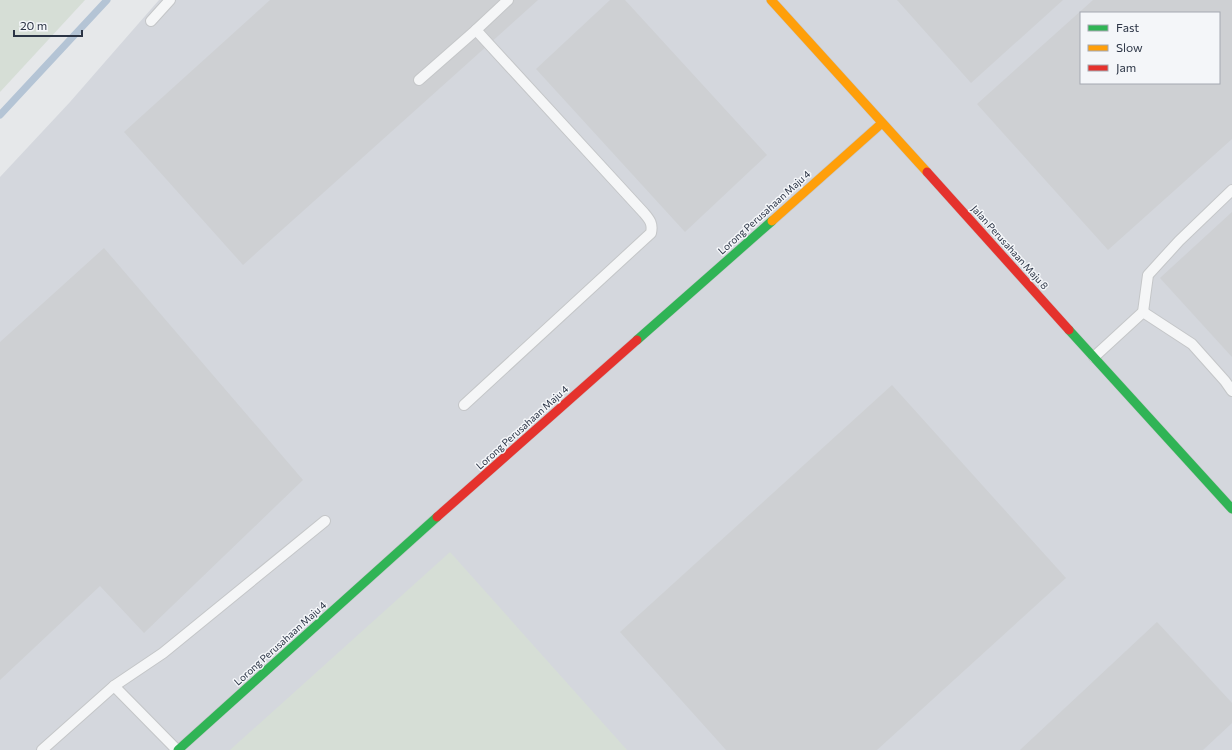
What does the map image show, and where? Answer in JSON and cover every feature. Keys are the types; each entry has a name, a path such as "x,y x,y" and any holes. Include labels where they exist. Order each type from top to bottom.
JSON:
{"street":[{"name":"Jalan Perusahaan Maju 8","path":"771,0 1232,509"},
{"name":"Lorong Perusahaan Maju 4","path":"177,750 420,532 882,123"}],"lane":[{"path":"151,21 170,0"},
{"path":"419,80 508,0"},
{"path":"464,404 651,233 652,227 651,222 644,213 476,30"},
{"path":"1094,357 1143,312 1148,275 1179,241 1232,190"},
{"path":"1143,312 1192,344 1232,391"},
{"path":"42,750 114,686 163,653 325,521"},
{"path":"114,686 177,750"}],"shaded area":[{"path":"0,0 85,0 0,92"},
{"path":"159,0 1232,0 1232,750 0,750 0,177 70,102"},
{"path":"450,552 627,750 230,750"}],"building":[{"path":"270,0 538,0 243,265 124,132"},
{"path":"610,0 625,0 767,155 685,232 536,69"},
{"path":"897,0 1063,0 971,83"},
{"path":"1093,0 1232,0 1232,139 1108,250 977,104"},
{"path":"1232,212 1232,357 1160,278"},
{"path":"104,248 303,480 144,633 100,586 0,680 0,342"},
{"path":"892,385 1066,578 877,750 726,750 620,632"},
{"path":"1157,622 1232,703 1232,723 1203,750 1020,750"}],"waterway":[{"path":"0,115 107,0"}],"traffic: fast":[{"path":"637,340 772,221"},
{"path":"1069,330 1232,509"},
{"path":"178,750 437,517"}],"traffic: slow":[{"path":"771,0 927,172"},
{"path":"772,221 882,123"}],"traffic: jam":[{"path":"927,172 1069,330"},
{"path":"437,517 637,340"}]}
